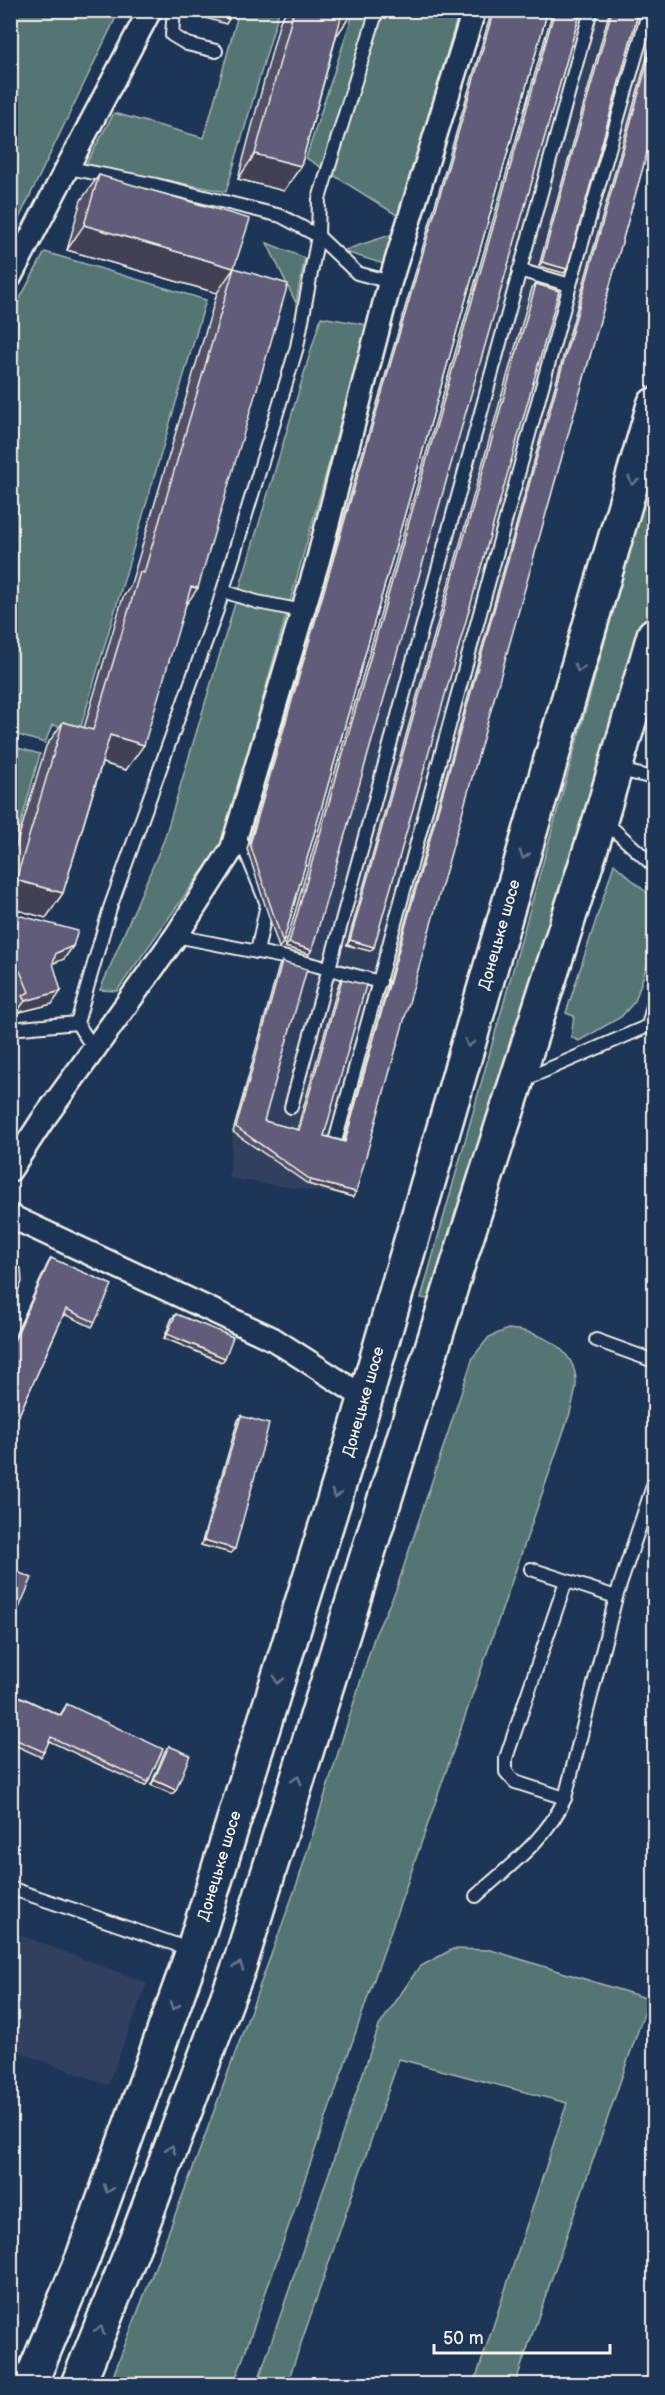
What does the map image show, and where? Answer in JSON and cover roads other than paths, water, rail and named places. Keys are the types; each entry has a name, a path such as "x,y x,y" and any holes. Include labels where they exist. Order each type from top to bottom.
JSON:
{"highway":[{"name":"Донецьке шосе","path":"30,2385 83,2257 193,1951 365,1398 654,405"},
{"path":"78,2385 145,2217 239,1967 615,769 646,692 654,635"}],"street":[{"path":"10,277 150,10"},
{"path":"10,1170 176,936 232,849 303,611 390,282 474,10"},
{"path":"10,1216 273,1339 365,1398"}],"lane":[{"path":"174,10 172,35 187,44 216,51"},
{"path":"76,1023 110,908 223,591 297,347 318,236 319,199 376,10"},
{"path":"291,1107 591,10"},
{"path":"336,1138 570,285 649,10"},
{"path":"69,168 156,185 281,216 318,236 357,273 390,282"},
{"path":"519,270 570,285"},
{"path":"223,591 257,602 303,611"},
{"path":"615,769 654,778"},
{"path":"601,818 654,866"},
{"path":"237,831 267,904 258,952"},
{"path":"176,936 258,952 380,982"},
{"path":"515,1084 648,1026 654,1002"},
{"path":"10,1029 76,1023"},
{"path":"76,1023 94,1049"},
{"path":"596,1340 654,1361"},
{"path":"476,1896 542,1834 557,1816 565,1798 616,1597 654,1483"},
{"path":"531,1569 616,1597"},
{"path":"565,1798 515,1782 506,1772 506,1758 566,1581"},
{"path":"10,1888 193,1951"}]}
